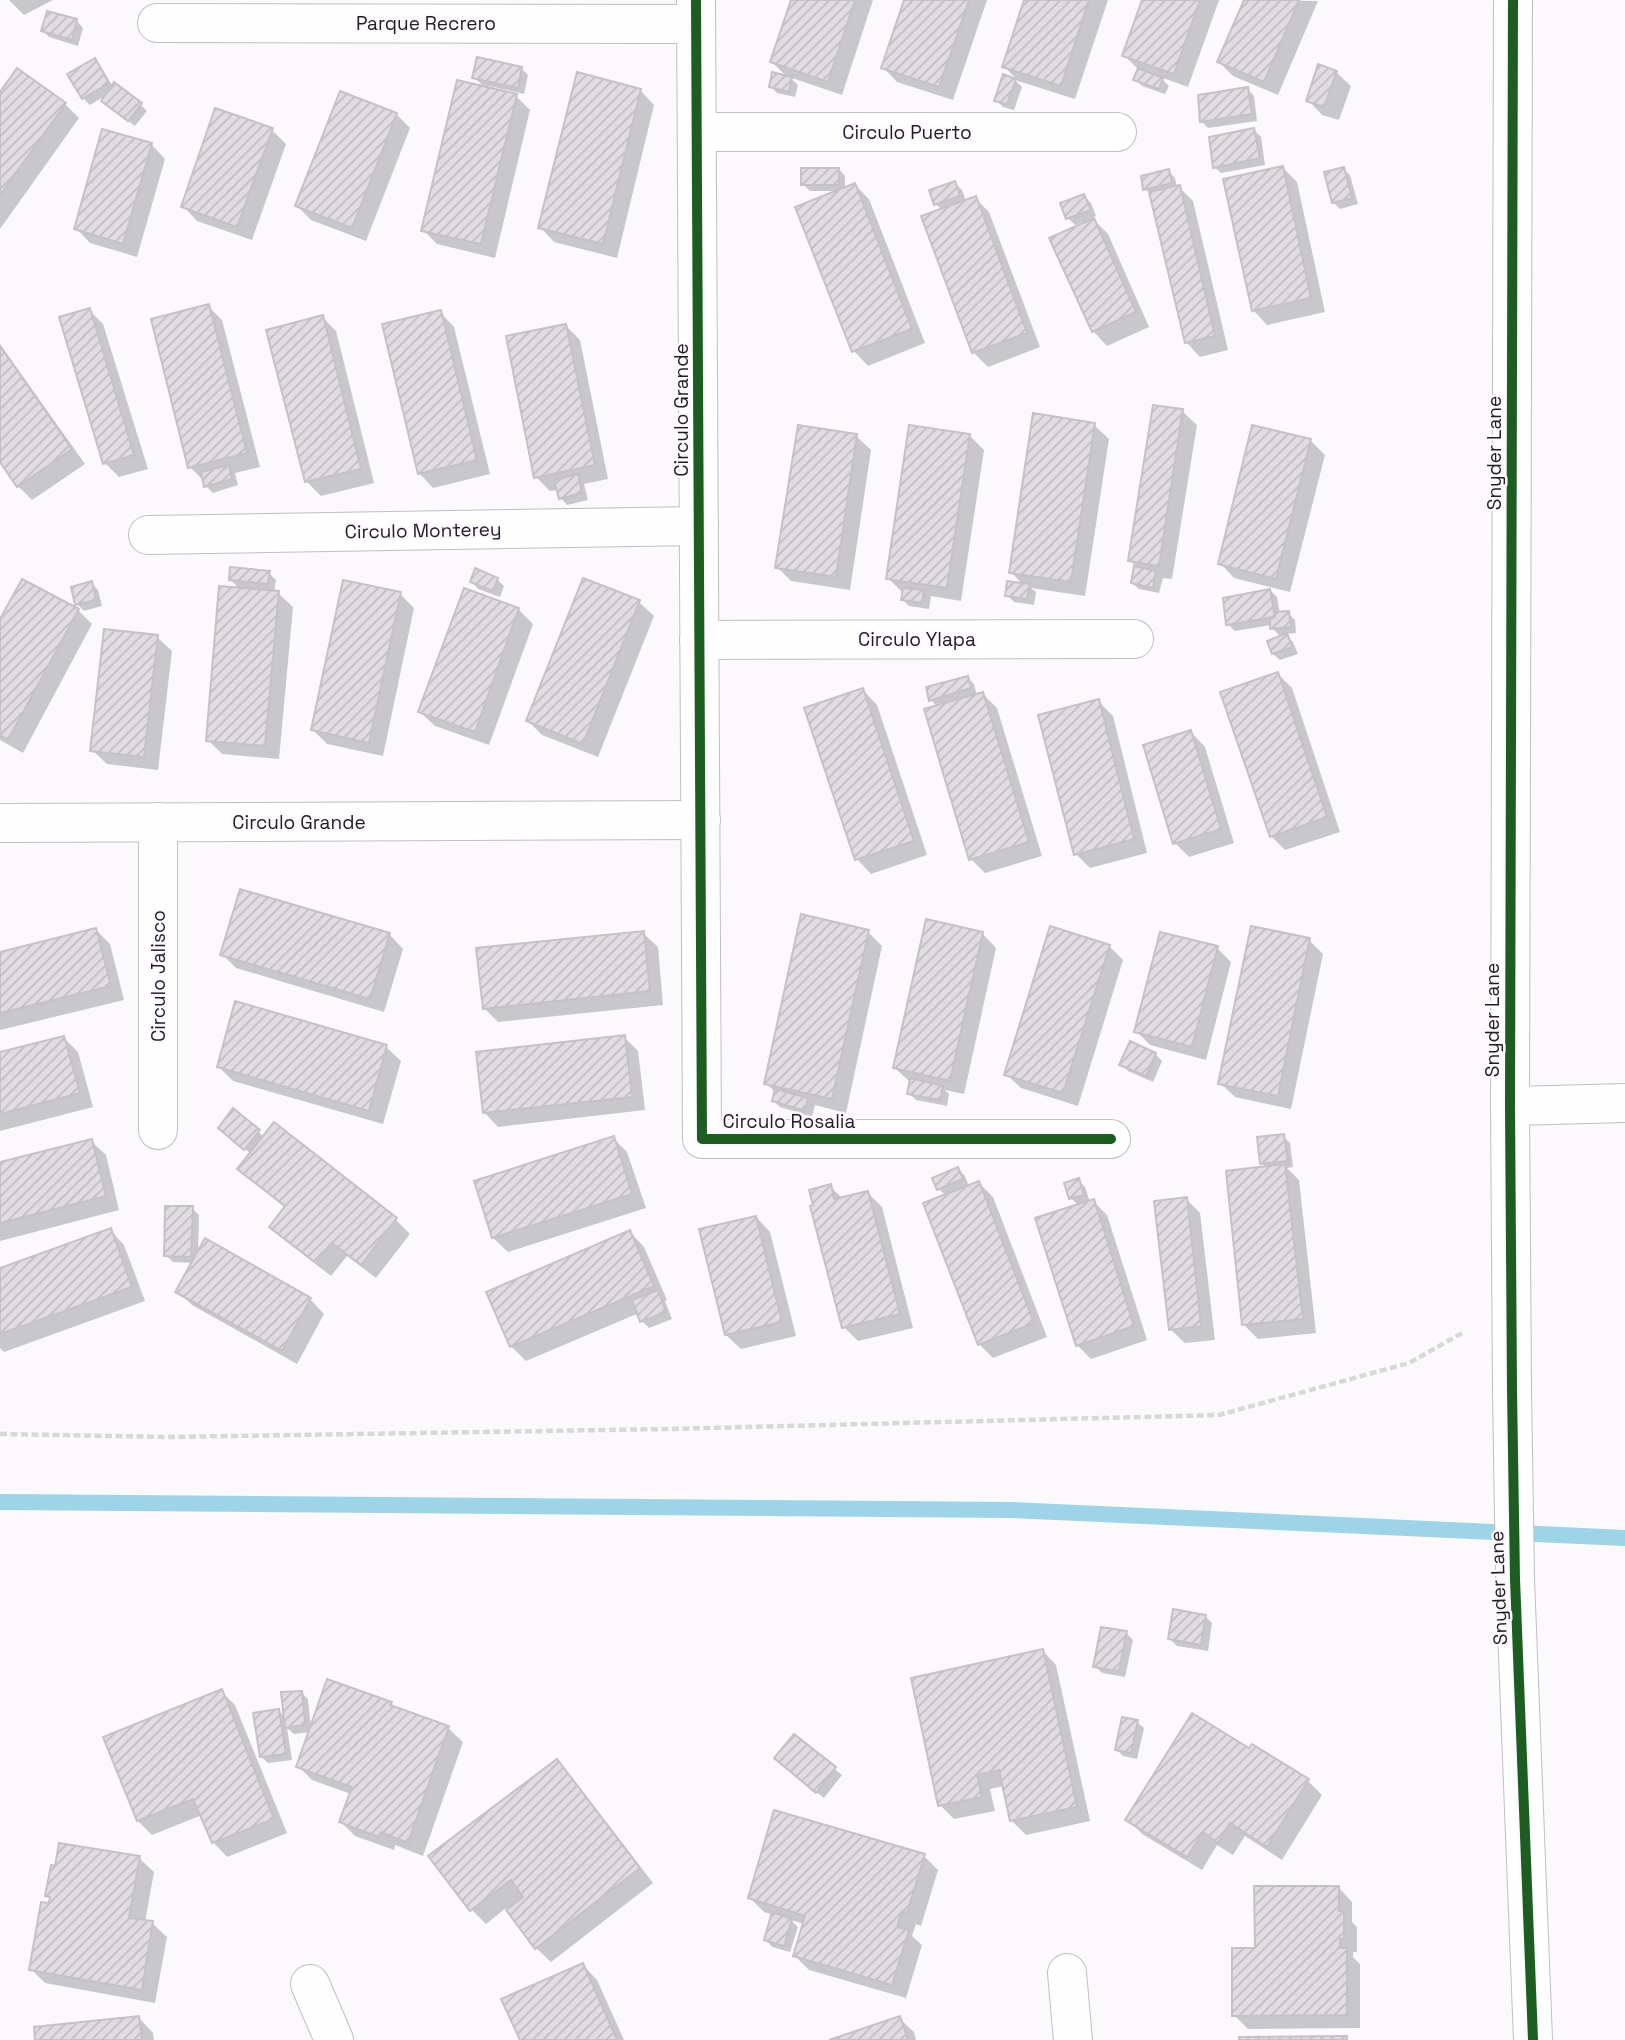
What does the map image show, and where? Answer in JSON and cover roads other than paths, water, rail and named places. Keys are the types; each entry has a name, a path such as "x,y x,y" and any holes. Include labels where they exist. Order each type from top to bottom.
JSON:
{"street":[{"name":"Snyder Lane","path":"1513,0 1511,1304 1515,1579 1532,2040"},
{"name":"Parque Recrero","path":"157,23 696,12"},
{"name":"Circulo Grande","path":"0,822 701,820 696,12"},
{"name":"Circulo Puerto","path":"697,132 1117,132"},
{"name":"Circulo Monterey","path":"148,535 699,526"},
{"name":"Circulo Ylapa","path":"699,640 1134,639"},
{"name":"Circulo Rosalia","path":"701,820 702,1139 1111,1139"},
{"name":"Circulo Jalisco","path":"158,822 158,1130"},
{"path":"1510,1106 1625,1103"},
{"path":"1067,1973 1073,2040"},
{"path":"310,1984 334,2040"}],"waterway":[{"path":"0,1502 1013,1510 1625,1538"}]}
